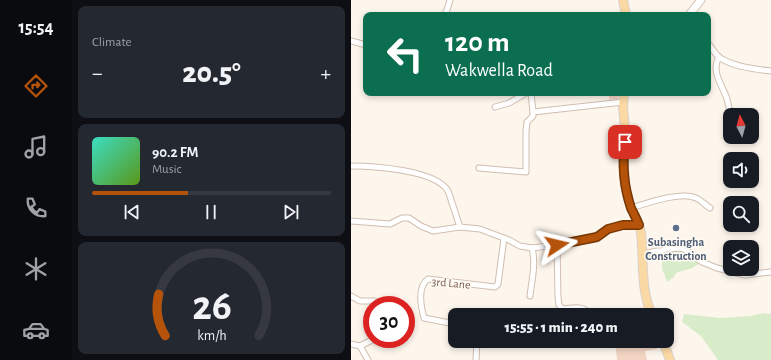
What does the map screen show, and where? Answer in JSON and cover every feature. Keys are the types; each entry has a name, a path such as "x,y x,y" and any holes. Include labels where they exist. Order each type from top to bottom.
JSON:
{"main road":[{"path":"623,0 625,12"},
{"path":"623,96 625,129 625,186 631,208 639,225 643,254 645,294 649,308"},
{"path":"666,348 670,360"}],"street":[{"path":"446,12 450,0"},
{"path":"691,12 701,0"},
{"path":"351,41 363,44"},
{"path":"711,47 719,57 735,65 771,71"},
{"path":"719,57 716,62 716,74 729,108"},
{"path":"495,107 509,103 521,96"},
{"path":"479,168 526,172 527,122 533,116 531,96"},
{"path":"533,112 623,102"},
{"path":"351,166 371,166 399,170 431,178 441,183 448,191 460,227"},
{"path":"631,208 660,199 677,196 696,198 709,208"},
{"path":"351,221 390,224 401,218 409,218 421,226 433,231 460,227 480,229 509,240 520,246 531,248 557,245 597,237 608,229 623,225 639,225"},
{"name":"3rd Lane","path":"448,323 424,318 421,306 421,293 424,282 428,279 495,287 498,284 504,238"},
{"path":"557,245 558,298 559,306 562,308"},
{"path":"530,296 534,264 534,255 531,248"},
{"path":"643,254 665,249 680,248 686,250 702,262 717,268 745,275 771,272"},
{"path":"351,296 363,300"},
{"path":"351,344 359,346 363,344"},
{"path":"359,346 368,360"},
{"path":"476,360 477,348"}],"green space":[{"path":"680,248 702,262 692,268 676,273 674,277 667,282 662,268 661,251"},
{"path":"763,313 771,314 771,360 718,360 701,336 682,322 684,314 720,318 751,316"}],"building":[{"path":"609,96 618,96 618,99 609,100"},
{"path":"616,348 657,349 645,351 647,360 617,360"}],"place":[{"name":"Subasingha Construction","path":"676,228"}],"route":[{"path":"557,245 592,239 608,229 623,225 639,225 631,208 625,186 625,142"}]}
